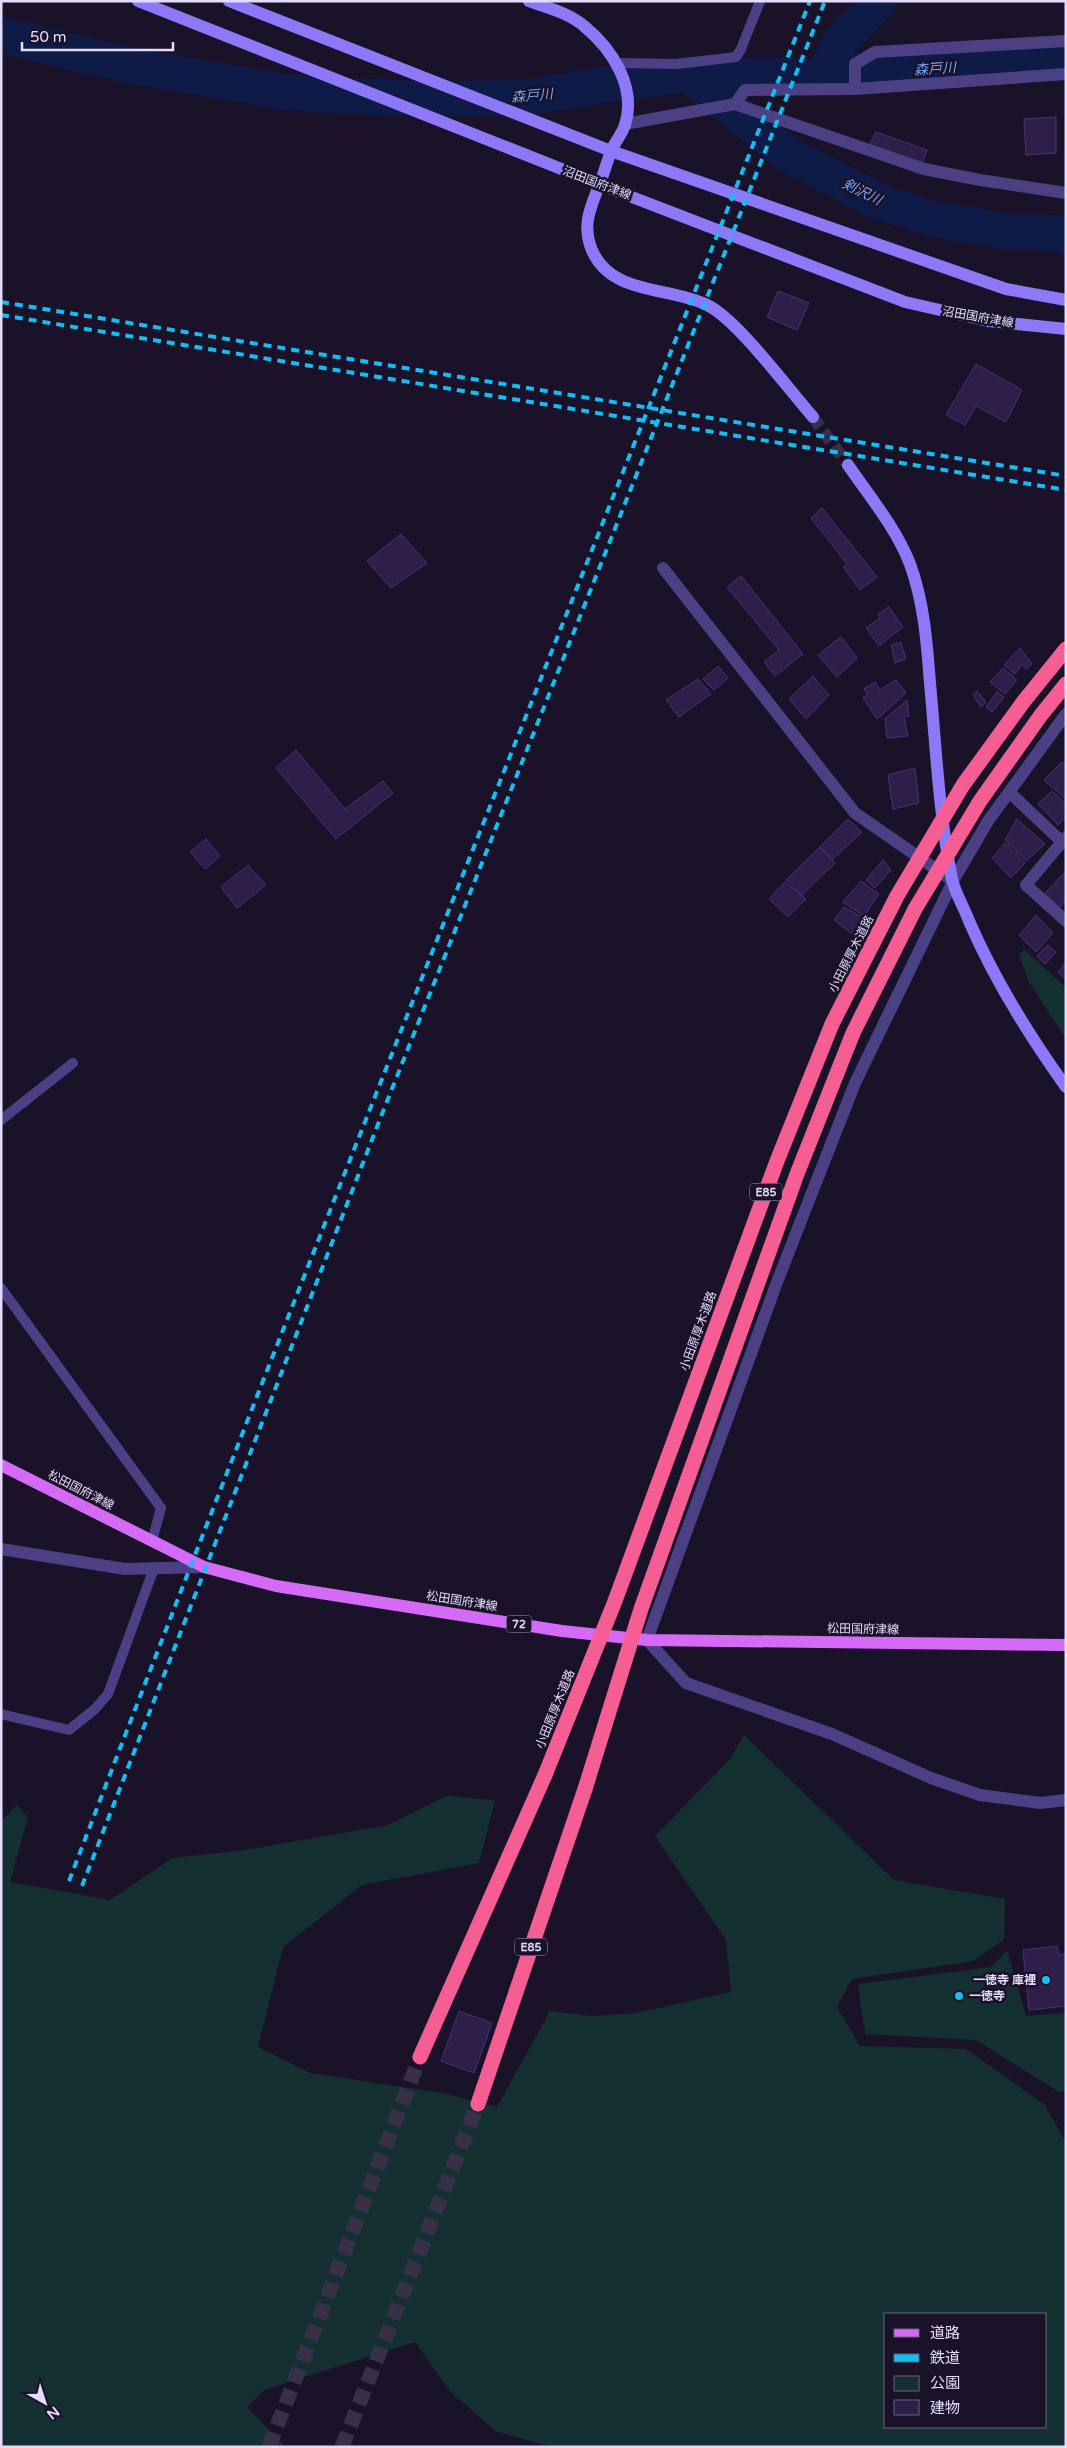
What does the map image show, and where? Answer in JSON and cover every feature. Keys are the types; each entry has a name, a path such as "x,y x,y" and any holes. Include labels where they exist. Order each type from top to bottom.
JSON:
{"highway":[{"name":"小田原厚木道路","path":"420,2057 544,1775 615,1601 777,1161 832,1024 897,896 963,785 1024,701 1066,649"},
{"name":"E85","path":"478,2104 585,1789 641,1609 796,1174 854,1033 915,909 980,801 1041,715 1066,684"}],"main road":[{"name":"沼田国府津線","path":"138,1 332,79 905,302 988,321 1066,329"},
{"path":"229,1 611,151 1006,289 1066,300"},
{"path":"529,1 563,14 584,26 618,63 627,92 625,124 611,151 600,184 587,212 586,226 592,250 602,267 624,283 677,295 710,306 734,327 813,417"},
{"path":"848,465 892,529 910,565 919,598 925,631 940,794 952,881 977,939 1002,989 1027,1032 1066,1087"},
{"name":"松田国府津線","path":"1,1464 204,1567 276,1586 562,1631 647,1640 1066,1645"}],"street":[{"path":"855,88 855,64 875,52 1066,41"},
{"path":"735,104 745,90 855,88 1066,74"},
{"path":"625,124 735,104 924,169 980,180 1066,193"},
{"path":"663,568 855,812 952,881"},
{"path":"1066,714 988,821 952,881 856,1083 816,1179 647,1640 686,1684 832,1734 931,1778 980,1795 1040,1803 1066,1800"},
{"path":"1009,792 1064,839 1026,885 1066,921"},
{"path":"1,1549 125,1569 204,1567"}],"lane":[{"path":"618,63 677,64 736,57 741,50 760,1"},
{"path":"1,1120 73,1063"},
{"path":"1,1288 160,1508 152,1541"},
{"path":"1,1714 69,1730 95,1709 108,1694 154,1568"}],"green space":[{"path":"1024,949 1066,988 1066,1039 1029,982 1019,956"},
{"path":"744,1735 894,1880 1005,1899 1004,1940 973,1961 852,1979 837,2007 860,2046 966,2049 1045,2105 1066,2143 1066,2447 552,2447 495,2431 450,2391 415,2342 264,2390 247,2407 285,2447 1,2447 1,1821 17,1805 28,1817 10,1882 110,1900 172,1858 245,1850 388,1825 446,1796 495,1800 479,1863 362,1885 283,1947 258,2047 310,2073 443,2093 497,2107 550,2011 591,2016 636,2013 731,1992 726,1940 655,1836 730,1759"},
{"name":"一徳寺","path":"1007,1950 1026,2016 1066,2013 1066,2091 1059,2092 976,2040 865,2034 858,1984 991,1967"}],"building":[{"path":"1056,117 1056,153 1026,155 1024,119"},
{"path":"876,132 927,150 922,164 869,146"},
{"path":"778,291 809,303 797,330 767,317"},
{"path":"976,364 1022,390 1006,422 976,406 965,425 946,415"},
{"path":"822,508 877,577 860,590 843,567 847,564 811,518"},
{"path":"401,534 427,563 391,588 367,561"},
{"path":"741,576 803,654 775,676 764,662 779,650 727,587"},
{"path":"889,607 903,627 879,646 866,628 880,618 878,614"},
{"path":"841,637 857,658 837,677 818,655"},
{"path":"901,642 906,659 895,663 891,645"},
{"path":"1020,648 1032,664 1026,669 1022,664 1015,674 1004,665"},
{"path":"718,666 728,678 714,690 703,679"},
{"path":"1003,668 1017,680 1005,694 990,682"},
{"path":"813,676 829,695 806,719 789,699"},
{"path":"698,679 711,694 679,717 666,700"},
{"path":"896,680 906,693 877,719 863,698 868,694 864,689 875,682 880,690"},
{"path":"977,691 986,702 981,707 973,695"},
{"path":"997,692 1004,697 992,712 986,707"},
{"path":"907,700 909,716 904,717 908,736 887,738 885,719"},
{"path":"296,750 345,809 383,781 393,793 336,839 276,768"},
{"path":"1062,762 1066,766 1066,796 1064,798 1044,780"},
{"path":"915,768 919,803 893,809 888,775"},
{"path":"1052,791 1066,804 1066,817 1058,825 1038,804"},
{"path":"848,819 862,832 832,860 820,847"},
{"path":"1017,819 1045,844 1026,861 1005,840"},
{"path":"206,839 220,856 205,869 190,852"},
{"path":"1005,843 1025,863 1011,878 992,858"},
{"path":"820,847 835,863 802,895 786,880"},
{"path":"883,860 891,870 875,888 866,880"},
{"path":"248,865 266,885 237,908 221,887"},
{"path":"1066,871 1066,901 1059,908 1044,894"},
{"path":"861,881 879,894 864,916 843,902"},
{"path":"785,882 806,899 788,917 769,899"},
{"path":"844,907 865,919 854,935 834,920"},
{"path":"1036,915 1053,933 1036,952 1019,935"},
{"path":"1048,945 1056,952 1045,964 1037,956"},
{"path":"1066,962 1066,979 1058,972"},
{"name":"一徳寺 庫裡","path":"1057,1946 1059,1955 1066,1954 1066,2006 1029,2010 1023,1950"},
{"path":"459,2011 492,2023 474,2073 441,2061"}],"waterway":[{"path":"824,77 841,41 879,1"},
{"name":"森戸川","path":"1,35 132,66 287,92 411,99 525,98 609,84 689,74 824,77 1066,59"},
{"name":"剣沢川","path":"695,79 789,155 880,202 929,218 1005,231 1055,233 1066,236"}],"tunnel":[{"path":"813,417 848,465"},
{"path":"269,2447 420,2057"},
{"path":"342,2447 478,2104"}],"railway":[{"path":"69,1881 344,1175 810,1"},
{"path":"82,1886 382,1114 825,1"},
{"path":"1,302 1066,476"},
{"path":"1,315 1066,490"}],"place":[{"name":"一徳寺 庫裡","path":"1046,1980"},
{"name":"一徳寺","path":"959,1996"}]}
